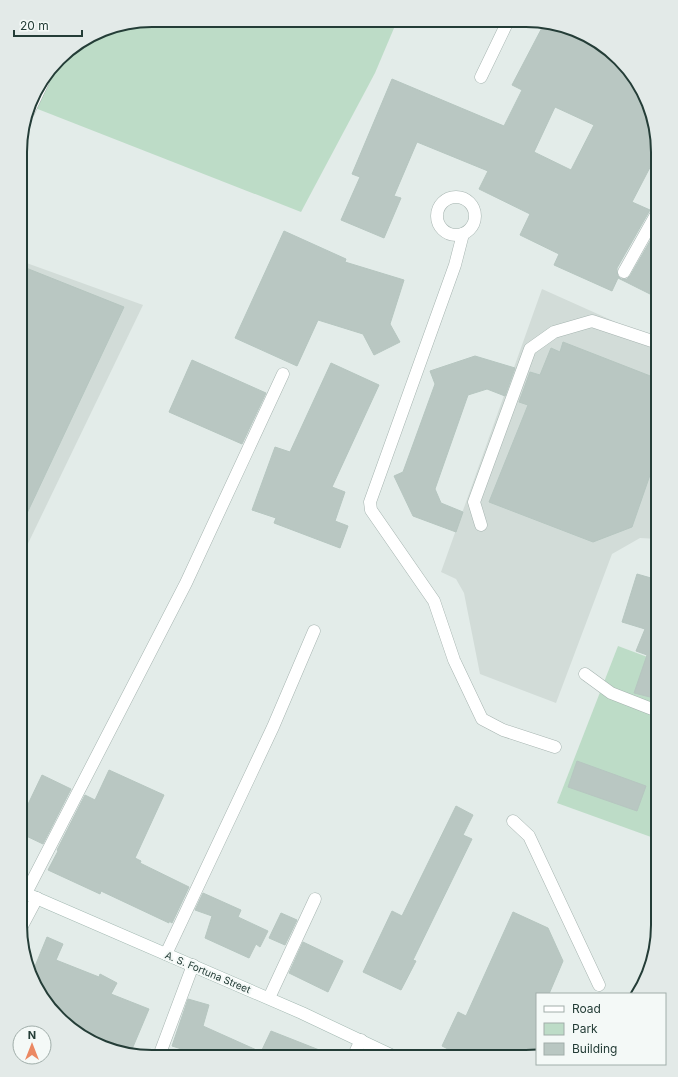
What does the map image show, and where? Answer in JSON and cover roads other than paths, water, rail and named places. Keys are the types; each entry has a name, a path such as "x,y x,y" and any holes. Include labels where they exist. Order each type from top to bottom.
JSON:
{"street":[{"path":"481,77 505,27"},
{"path":"624,272 651,224"},
{"path":"463,234 455,265 370,502 371,510 434,601 454,660 482,719 503,730 555,747"},
{"path":"481,525 474,502 530,349 554,332 592,321 651,341"},
{"path":"28,894 41,863 186,583 283,374"},
{"path":"166,954 273,727 314,631"},
{"path":"585,674 611,693 651,709"},
{"path":"513,821 529,836 599,985"},
{"name":"A. S. Fortuna Street","path":"28,894 269,998 381,1050"},
{"path":"269,998 315,899"},
{"path":"161,1050 193,965"},
{"path":"356,1050 361,1040"}]}
